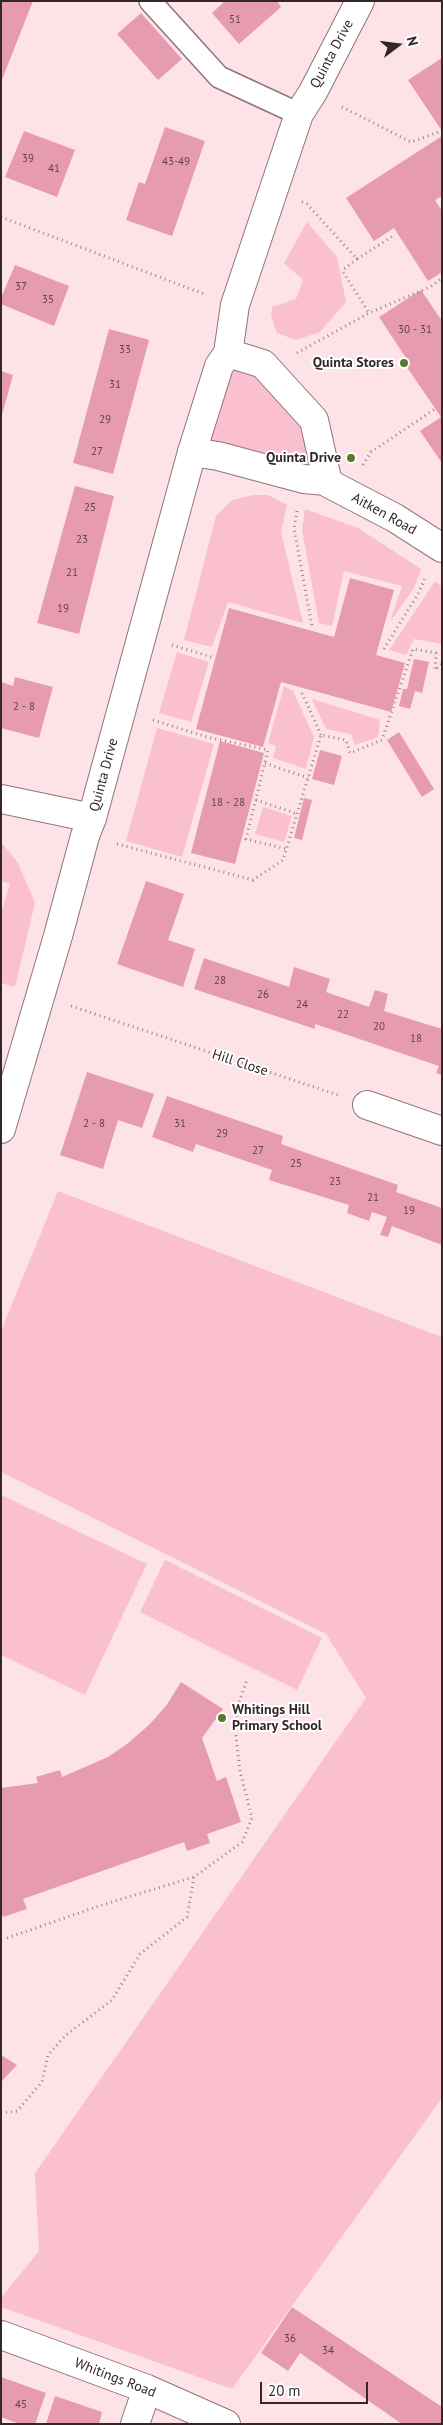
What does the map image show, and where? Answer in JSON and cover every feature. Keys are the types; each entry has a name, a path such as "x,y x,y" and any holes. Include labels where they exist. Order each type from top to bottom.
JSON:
{"street":[{"name":"Quinta Drive","path":"1,1129 143,636 192,452 219,366 228,353 236,306 273,191 306,103 360,1"},
{"path":"228,353 263,364 314,420 325,484"},
{"name":"Aitken Road","path":"192,452 218,456 325,484 395,518 441,547"},
{"path":"1,800 88,827"},
{"path":"367,1105 442,1131"},
{"name":"Whitings Road","path":"1,2335 146,2389 226,2424"},
{"path":"135,2424 146,2389"}],"lane":[{"path":"150,1 219,77 306,103"}],"path":[{"path":"306,103 411,142 439,132"},
{"path":"273,191 307,204 357,259"},
{"path":"1,217 236,306"},
{"path":"369,313 343,272 344,269 357,259 393,236"},
{"path":"263,364 300,352 369,313 430,286 442,278"},
{"path":"312,626 294,529 325,484 435,409"},
{"path":"384,649 418,594 441,547"},
{"path":"143,636 215,658"},
{"path":"321,735 346,740 350,752 382,740 413,649 436,653 435,670 442,664"},
{"path":"88,827 252,880 283,860 321,735 302,694"},
{"path":"121,711 207,737 268,750 246,839 287,848"},
{"path":"265,763 308,778"},
{"path":"256,800 292,812 296,816"},
{"name":"Hill Close","path":"39,996 367,1105"},
{"path":"7,1938 102,1905 194,1877 242,1842 252,1818 240,1770 235,1728 239,1702 247,1680"},
{"path":"1,2113 17,2111 42,2082 48,2055 66,2034 112,2000 140,1954 187,1917 194,1877"}],"shaded area":[{"path":"307,222 337,257 346,302 320,332 296,340 277,333 271,316 272,307 296,299 303,280 284,263"},
{"path":"228,353 314,420 326,481 199,454"},
{"path":"253,495 268,495 287,505 281,532 303,623 228,602 212,647 184,640 216,516 232,500"},
{"path":"305,509 358,528 421,569 414,588 390,622 402,586 344,571 332,626 319,623 302,530"},
{"path":"435,581 442,587 442,644 414,639 406,655 389,650"},
{"path":"177,652 209,662 191,722 159,713"},
{"path":"284,686 293,691 314,737 306,769 273,758 276,746 268,743"},
{"path":"312,699 380,720 378,737 355,745 351,734 326,729"},
{"path":"157,728 214,744 182,857 126,841"},
{"path":"263,807 292,816 284,842 255,834"},
{"path":"1,842 18,863 35,903 15,987 1,983 1,913 10,884 1,881"},
{"name":"Whitings Hill Primary School","path":"58,1191 442,1337 442,2098 232,2389 1,2307 1,2298 39,2251 35,2173 366,1698 326,1634 1,1472 1,1331"},
{"path":"1,1495 147,1564 85,1695 1,1655"},
{"path":"165,1560 322,1638 297,1690 140,1612"}],"building":[{"path":"1,1 33,1 1,82"},
{"path":"225,1 277,1 281,7 239,44 212,13"},
{"path":"141,13 182,59 158,80 117,34"},
{"path":"442,58 442,131 408,80"},
{"path":"165,127 205,141 172,236 126,220 139,182 145,184"},
{"path":"24,131 75,150 57,197 5,177"},
{"path":"442,136 442,196 435,200 442,211 442,272 428,281 394,228 374,241 346,198"},
{"path":"15,265 69,286 54,326 1,304 1,298"},
{"path":"421,290 442,321 442,463 420,431 441,417 404,363 408,361 379,317"},
{"path":"109,329 149,340 113,474 73,463"},
{"path":"1,371 13,375 2,415 1,414"},
{"path":"75,486 114,496 79,634 37,623"},
{"path":"350,578 394,590 376,655 405,663 391,712 281,682 263,747 196,729 229,608 334,637"},
{"path":"414,659 429,662 422,693 415,691 410,709 399,706 403,689 407,689"},
{"path":"15,677 53,687 39,738 1,728 1,682 13,686"},
{"path":"399,732 434,789 422,797 387,740"},
{"path":"220,741 264,753 235,864 191,853"},
{"path":"320,750 342,756 334,785 312,779"},
{"path":"304,798 312,800 302,840 294,838"},
{"path":"146,881 184,894 168,940 195,949 183,987 117,964"},
{"path":"204,958 289,987 294,967 330,979 326,992 369,1007 375,990 388,994 384,1011 442,1029 442,1075 436,1073 439,1066 315,1024 315,1029 194,989"},
{"path":"87,1072 154,1094 142,1128 118,1120 103,1169 60,1155"},
{"path":"167,1096 283,1136 281,1144 398,1185 396,1192 442,1208 442,1245 392,1226 388,1237 380,1235 387,1217 372,1212 369,1221 347,1213 349,1205 269,1180 272,1170 196,1144 193,1152 152,1137"},
{"path":"181,1682 223,1709 202,1738 217,1781 226,1777 241,1822 207,1834 210,1843 187,1851 184,1842 23,1899 27,1909 3,1917 1,1911 1,1788 38,1783 36,1777 60,1770 62,1777 108,1757 149,1725 166,1706"},
{"path":"1,2055 17,2065 1,2082"},
{"path":"292,2307 442,2407 442,2424 402,2424 300,2353 288,2371 261,2353"},
{"path":"1,2377 46,2393 35,2424 19,2424 1,2417"},
{"path":"55,2396 102,2412 99,2424 46,2424"}],"place":[{"name":"Quinta Stores","path":"404,363"},
{"name":"Quinta Drive","path":"351,458"},
{"name":"Whitings Hill Primary School","path":"222,1718"}]}
